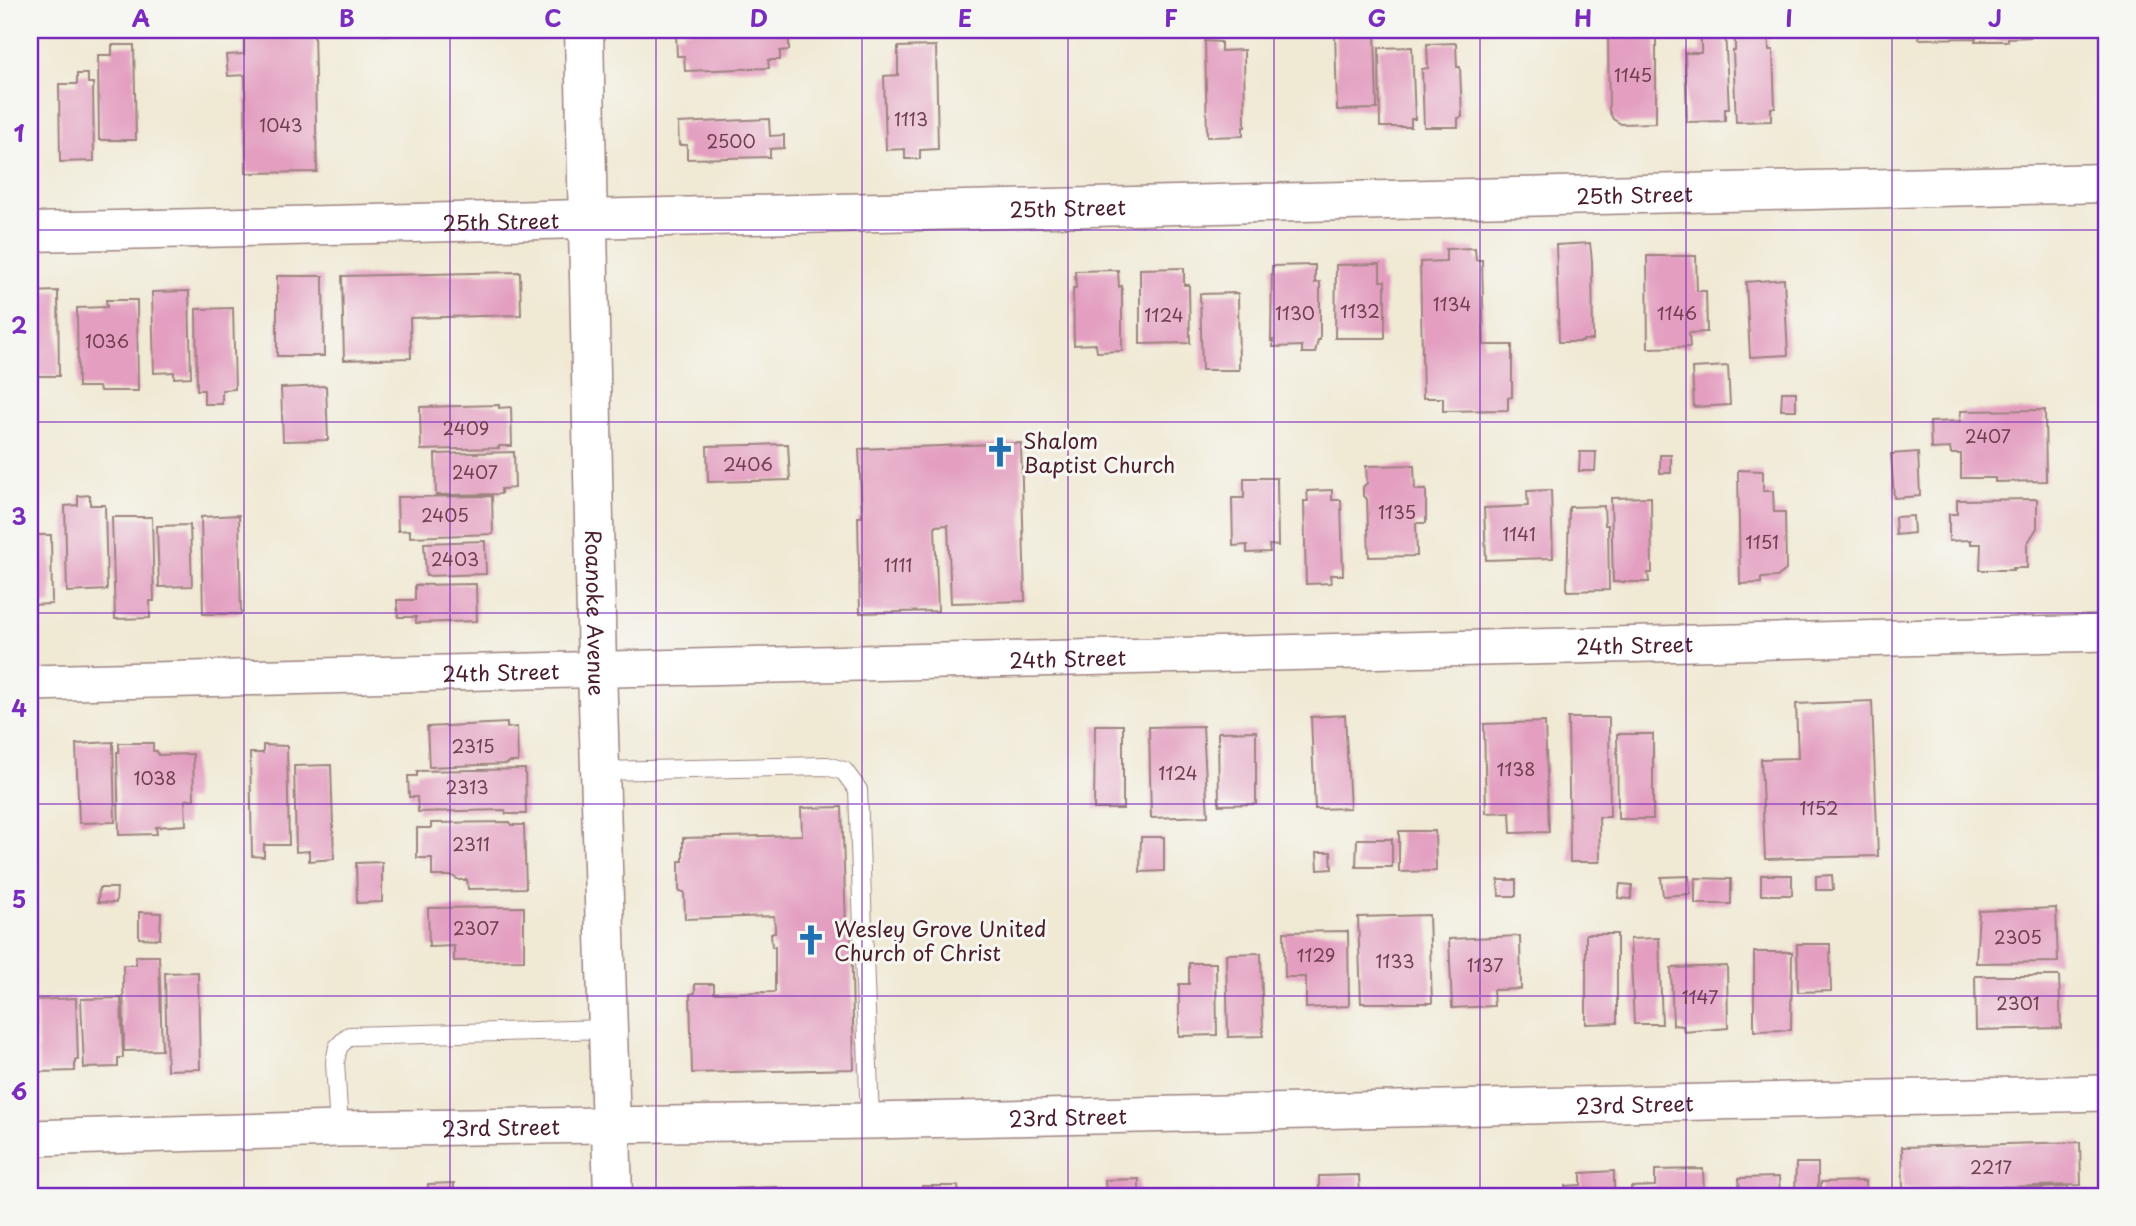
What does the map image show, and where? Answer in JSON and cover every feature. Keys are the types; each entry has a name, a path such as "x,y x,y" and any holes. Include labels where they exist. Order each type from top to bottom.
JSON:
{"main road":[{"name":"Roanoke Avenue","path":"584,30 597,669 613,1196"},
{"name":"25th Street","path":"30,232 2106,183"}],"street":[{"name":"24th Street","path":"30,683 2106,633"},
{"name":"23rd Street","path":"30,1138 339,1129 870,1121 2106,1093"}],"lane":[{"path":"601,771 827,766 844,771 858,790 870,1121"},
{"path":"339,1129 335,1062 338,1047 349,1036 607,1029"}],"building":[{"path":"244,30 314,30 317,172 246,173 245,75 228,76 226,55 244,54"},
{"path":"382,30 470,30 470,32 382,35"},
{"path":"684,30 789,30 789,50 780,51 780,60 768,60 769,68 685,71 684,56 677,56 676,34 684,34"},
{"path":"1335,30 1375,30 1377,109 1337,110"},
{"path":"1701,30 1725,30 1729,109 1725,109 1725,121 1687,122 1685,53 1701,53"},
{"path":"1735,30 1768,30 1769,50 1773,50 1775,108 1771,108 1771,121 1736,122 1733,51"},
{"path":"1918,30 2031,30 2031,37 2008,38 2008,41 1975,41 1976,38 1919,39"},
{"path":"1656,35 1656,123 1621,124 1613,119 1609,111 1608,38"},
{"path":"1205,41 1221,42 1221,51 1244,50 1243,136 1207,137"},
{"path":"1456,43 1462,117 1458,118 1458,127 1424,127 1422,69 1428,68 1427,44"},
{"path":"112,45 134,45 136,140 99,140 98,55 112,55"},
{"path":"936,46 938,149 920,150 920,159 905,159 905,149 886,150 884,76 898,75 898,47"},
{"path":"1412,47 1415,119 1411,119 1411,127 1380,127 1379,48"},
{"path":"77,74 88,74 88,83 93,83 94,161 60,162 59,84 77,84"},
{"path":"769,119 770,136 784,135 784,148 770,149 770,157 687,159 687,145 679,145 678,123"},
{"path":"1590,243 1593,340 1559,342 1556,245"},
{"path":"1475,248 1476,260 1482,260 1484,345 1512,345 1512,397 1508,398 1508,410 1443,411 1443,398 1423,398 1420,262 1446,261 1446,249"},
{"path":"1647,256 1696,256 1697,291 1706,291 1707,332 1689,333 1690,347 1648,348"},
{"path":"1380,264 1380,281 1385,281 1385,338 1335,338 1336,265"},
{"path":"1315,265 1315,283 1320,282 1320,340 1315,353 1302,353 1302,346 1273,347 1272,266"},
{"path":"1184,268 1184,285 1189,285 1190,343 1140,344 1140,269"},
{"path":"1118,270 1119,287 1122,286 1122,351 1097,352 1096,344 1074,345 1075,271"},
{"path":"520,272 521,315 410,318 411,358 344,360 342,276"},
{"path":"277,276 323,276 324,356 277,356"},
{"path":"1784,279 1788,355 1750,357 1746,282"},
{"path":"58,291 59,376 30,376 30,292"},
{"path":"189,291 191,377 174,378 174,372 154,373 152,292"},
{"path":"1238,293 1239,370 1202,370 1200,294"},
{"path":"106,300 137,300 138,391 100,391 99,387 78,387 77,308 107,307"},
{"path":"233,308 235,389 222,390 222,404 204,404 204,390 197,390 196,309"},
{"path":"1728,366 1730,405 1694,407 1692,368"},
{"path":"326,386 328,440 283,441 281,388"},
{"path":"1782,392 1796,392 1796,410 1781,410"},
{"path":"499,405 499,408 511,407 512,446 421,450 420,407"},
{"path":"2045,410 2046,481 1995,482 1995,478 1961,478 1961,454 1951,454 1950,448 1931,449 1930,422 1960,421 1961,411"},
{"path":"1021,443 1025,601 951,603 948,525 935,526 938,611 860,613 858,517 862,517 859,449"},
{"path":"788,444 790,480 708,482 707,446"},
{"path":"514,452 515,488 501,489 501,494 436,495 435,454"},
{"path":"1580,452 1596,452 1595,471 1579,471"},
{"path":"1918,452 1920,496 1894,498 1891,454"},
{"path":"1660,455 1671,455 1671,473 1660,473"},
{"path":"1414,465 1415,490 1426,490 1426,523 1416,523 1417,556 1369,557 1367,499 1363,496 1363,487 1367,483 1366,466"},
{"path":"1738,470 1763,471 1763,491 1773,491 1774,512 1785,512 1786,570 1777,577 1761,578 1761,583 1740,584"},
{"path":"1244,478 1277,478 1278,546 1269,545 1270,552 1247,553 1247,545 1233,546 1232,498 1244,498"},
{"path":"1332,490 1332,500 1341,500 1343,575 1330,575 1331,583 1306,584 1304,501 1308,501 1307,491"},
{"path":"1551,490 1553,558 1486,560 1484,508 1528,506 1527,491"},
{"path":"90,495 90,505 105,505 107,590 67,592 65,506 78,505 78,496"},
{"path":"492,496 493,534 410,537 410,530 398,531 397,497"},
{"path":"1651,497 1652,573 1648,573 1649,582 1613,582 1611,498"},
{"path":"2037,499 2037,528 2027,544 2027,568 1980,570 1981,544 1971,544 1971,540 1949,541 1949,514 1957,514 1957,500"},
{"path":"1604,506 1605,525 1608,525 1609,590 1567,591 1569,507"},
{"path":"239,515 241,614 203,614 201,517"},
{"path":"1913,516 1914,533 1896,535 1895,517"},
{"path":"112,517 152,517 154,601 150,601 150,618 115,619"},
{"path":"190,525 192,586 159,587 157,526"},
{"path":"30,535 51,535 52,604 30,605"},
{"path":"485,541 486,574 426,576 424,543"},
{"path":"476,584 477,621 416,623 416,617 398,617 397,600 415,600 415,585"},
{"path":"1872,701 1878,856 1765,859 1761,759 1798,758 1796,704"},
{"path":"1345,715 1350,808 1315,809 1311,717"},
{"path":"1568,718 1609,718 1610,817 1599,817 1600,862 1570,862"},
{"path":"1545,722 1549,832 1511,833 1510,812 1486,813 1484,724"},
{"path":"507,723 507,728 517,727 518,762 429,767 427,727"},
{"path":"1095,725 1123,725 1123,809 1094,809"},
{"path":"1203,726 1208,816 1151,818 1149,727"},
{"path":"1256,731 1256,804 1219,805 1218,732"},
{"path":"1617,734 1653,734 1653,819 1618,819"},
{"path":"113,742 115,822 79,823 76,744"},
{"path":"119,743 153,743 153,751 157,751 158,755 193,754 194,799 185,800 186,825 156,827 157,834 119,835"},
{"path":"263,745 287,746 289,845 264,845 264,857 252,856 250,753 263,753"},
{"path":"331,765 334,859 309,861 309,851 296,852 294,766"},
{"path":"525,769 526,814 506,814 505,810 418,812 417,797 409,797 408,776 417,776 417,771"},
{"name":"Wesley Grove United Church of Christ","path":"842,807 846,926 851,926 854,1069 692,1073 690,994 695,993 695,984 714,984 714,993 775,992 775,947 772,947 771,933 775,933 775,927 774,916 685,919 684,892 679,892 679,861 683,861 683,838 802,835 801,808"},
{"path":"510,822 511,825 524,825 526,888 468,889 467,880 452,876 432,876 432,858 417,858 417,828 431,828 431,823"},
{"path":"1399,831 1435,831 1436,871 1399,872"},
{"path":"1141,837 1164,837 1164,871 1140,872"},
{"path":"1357,839 1392,839 1392,867 1356,867"},
{"path":"1317,852 1331,852 1332,869 1318,870"},
{"path":"382,862 382,902 357,903 356,863"},
{"path":"1761,875 1792,875 1792,895 1761,895"},
{"path":"1832,875 1833,890 1816,890 1816,876"},
{"path":"1689,876 1690,894 1663,896 1661,877"},
{"path":"1695,878 1731,879 1731,904 1695,904"},
{"path":"1498,880 1516,880 1516,896 1499,896"},
{"path":"1620,884 1632,885 1631,899 1618,898"},
{"path":"99,888 117,888 116,903 98,902"},
{"path":"524,907 524,960 454,961 454,946 429,947 428,908"},
{"path":"2056,908 2058,962 1976,963 1979,911"},
{"path":"139,912 161,913 160,939 139,938"},
{"path":"1429,915 1432,1003 1361,1003 1358,917"},
{"path":"1348,931 1349,1006 1306,1008 1306,977 1285,977 1284,932"},
{"path":"1586,934 1617,934 1617,1023 1586,1024"},
{"path":"1520,936 1521,989 1493,990 1494,1006 1452,1008 1449,939"},
{"path":"1659,938 1662,1024 1634,1024 1630,939"},
{"path":"1797,944 1830,944 1831,991 1798,992"},
{"path":"1754,952 1792,952 1791,1030 1754,1031"},
{"path":"1261,953 1263,1036 1228,1037 1226,954"},
{"path":"136,956 159,956 162,1050 124,1051 123,965 136,965"},
{"path":"1189,963 1216,963 1217,1035 1179,1036 1179,984 1189,984"},
{"path":"1727,966 1728,1028 1684,1032 1683,1026 1673,1025 1671,968"},
{"path":"198,972 200,1069 167,1070 165,973"},
{"path":"1975,976 2059,976 2061,1028 1976,1030"},
{"path":"76,998 78,1060 75,1060 75,1071 39,1072 36,1000"},
{"path":"121,998 123,1058 118,1058 118,1067 84,1068 81,999"},
{"path":"2080,1142 2081,1185 1903,1189 1902,1147"},
{"path":"1796,1163 1818,1163 1818,1192 1795,1192"},
{"path":"1703,1169 1704,1196 1631,1196 1631,1187 1655,1186 1655,1170"},
{"path":"1614,1171 1614,1196 1565,1196 1565,1186 1581,1185 1581,1173"},
{"path":"1359,1175 1360,1196 1319,1196 1319,1176"},
{"path":"1779,1177 1780,1196 1740,1196 1739,1178"},
{"path":"1139,1179 1139,1196 1106,1196 1105,1180"},
{"path":"1865,1181 1866,1196 1820,1196 1821,1182"},
{"path":"454,1183 454,1196 428,1196 428,1184"},
{"path":"922,1186 958,1186 959,1196 922,1196"},
{"path":"777,1187 777,1196 691,1196 691,1190"},
{"path":"2068,1187 2069,1196 1989,1196 1989,1190"},
{"path":"1215,1191 1215,1196 1175,1196 1175,1192"},
{"path":"1409,1192 1409,1196 1370,1196 1370,1193"}],"place":[{"name":"Shalom Baptist Church","path":"1000,452"},
{"name":"Wesley Grove United Church of Christ","path":"811,940"}]}
